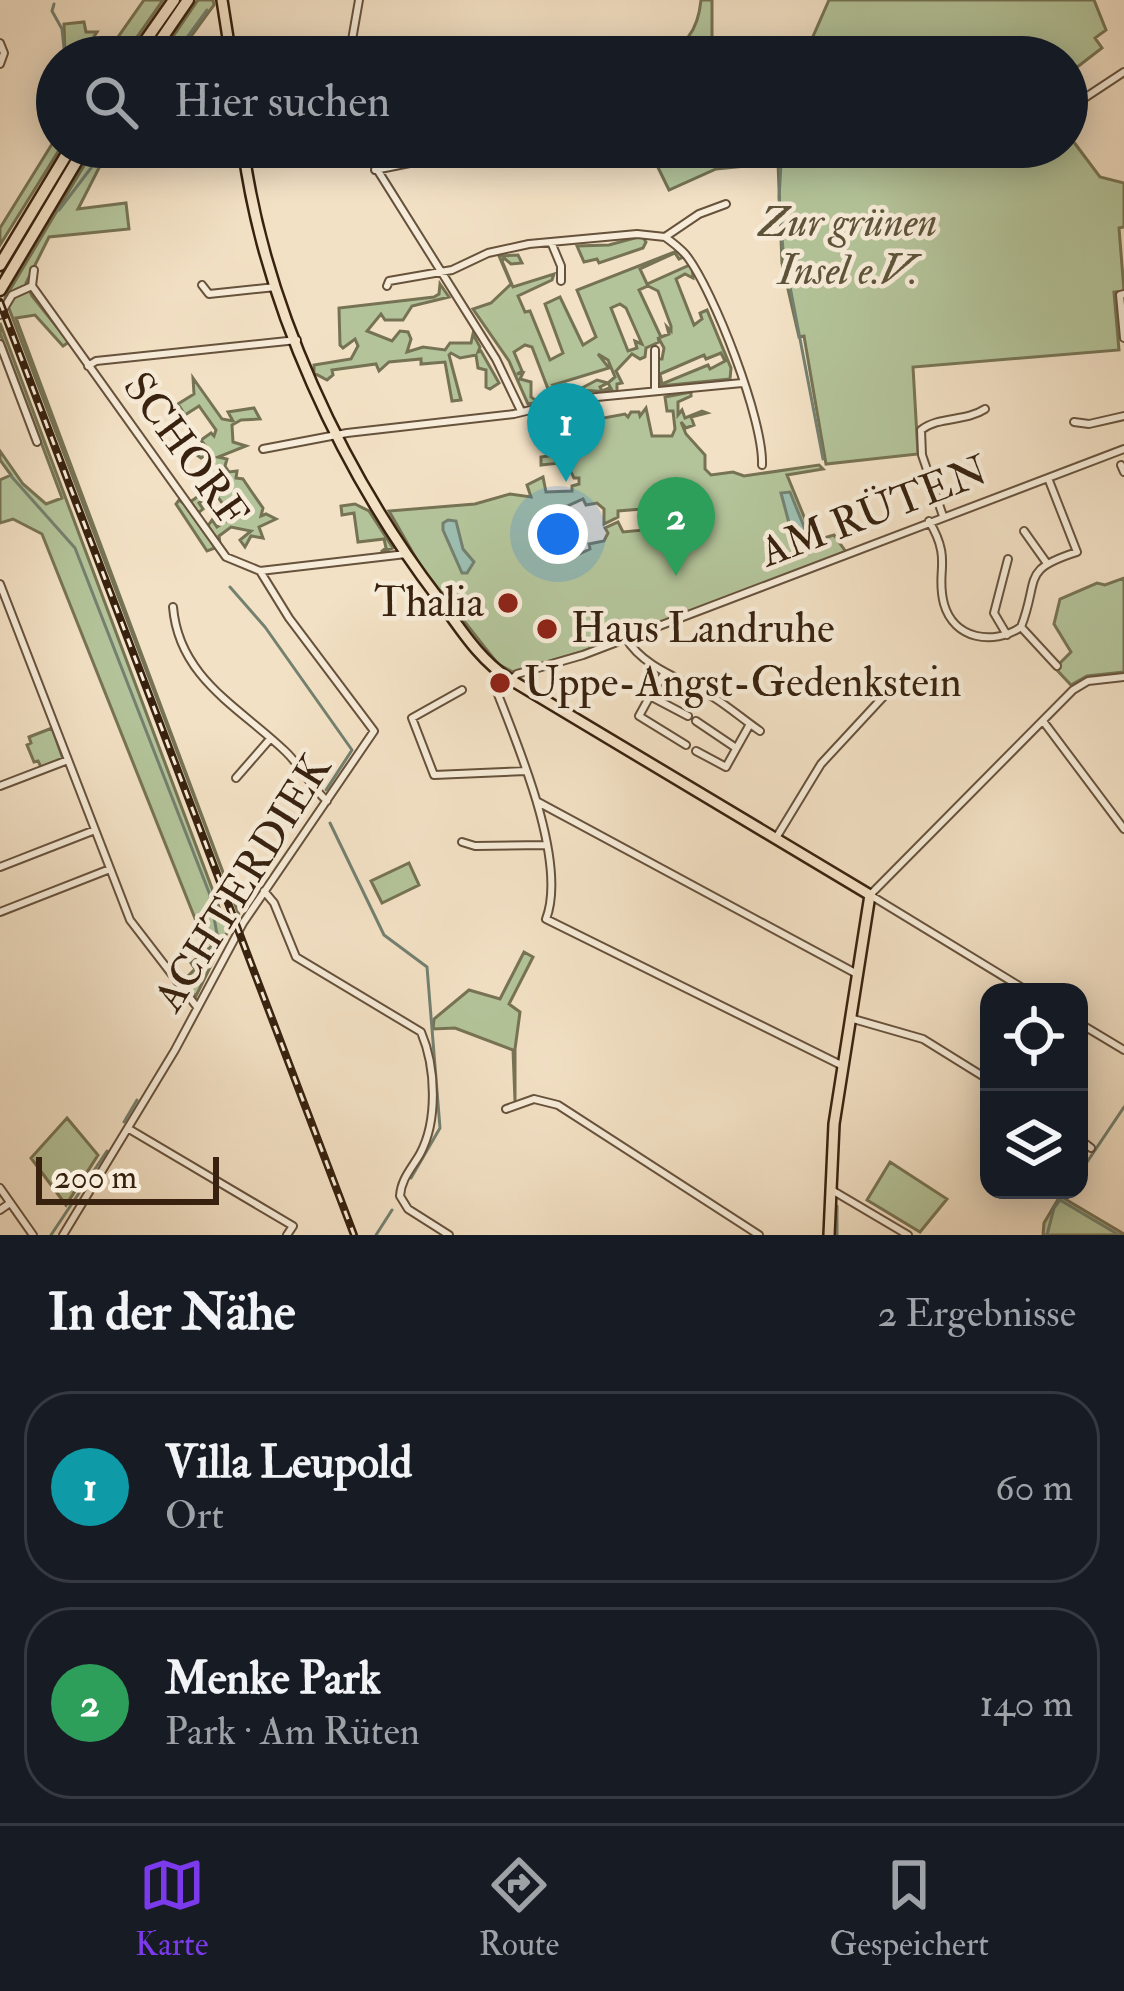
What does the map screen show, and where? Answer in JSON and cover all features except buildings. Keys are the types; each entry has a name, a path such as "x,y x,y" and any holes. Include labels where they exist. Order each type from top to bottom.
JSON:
{"highway":[{"path":"149,36 174,0"},
{"path":"163,36 188,0"},
{"path":"0,265 58,168"},
{"path":"0,290 73,168"}],"main road":[{"path":"222,0 228,36"},
{"path":"246,168 254,223 335,436 406,554 482,657 511,680 870,895 843,1066 829,1235"}],"street":[{"path":"353,36 359,0"},
{"path":"0,43 4,56 0,64"},
{"path":"1088,96 1124,72"},
{"path":"385,168 375,170 496,359 521,411"},
{"path":"665,237 726,204"},
{"path":"387,286 389,281 440,272 503,248 637,234 665,237 686,255 697,274 742,383 762,465"},
{"path":"551,242 562,266 561,281"},
{"path":"0,315 12,295 32,286 34,271"},
{"path":"202,285 209,293 276,287"},
{"name":"SCHORF","path":"32,286 218,550 233,562 260,571 406,554"},
{"path":"1124,294 1120,295 1124,338"},
{"path":"88,366 96,361 297,340"},
{"path":"0,344 37,442"},
{"path":"655,350 655,391"},
{"path":"263,449 576,399 742,383"},
{"path":"943,516 922,455 921,430 985,409"},
{"path":"1074,422 1089,424 1124,416"},
{"name":"AM RÜTEN","path":"511,680 1124,449"},
{"path":"929,521 943,550 943,598 953,621 980,638 1006,635 1021,627 1036,571 1046,562 1077,552 1048,478"},
{"path":"1024,531 1046,562"},
{"path":"1006,635 994,613 1008,559"},
{"name":"ACHTERDIEK","path":"63,1235 265,891 374,731 289,618 260,571"},
{"path":"0,584 130,920 197,1007"},
{"path":"173,607 192,667 270,739 328,802"},
{"path":"0,616 11,612"},
{"path":"1021,627 1057,666"},
{"path":"626,638 665,672 715,698 760,731"},
{"path":"499,672 495,687 537,802 553,893 546,919 843,1066"},
{"path":"665,672 639,716 686,745"},
{"path":"1014,983 870,895 1084,682 1124,677"},
{"path":"462,690 412,718 434,775 526,771"},
{"path":"650,696 736,748"},
{"path":"776,838 821,764 884,696"},
{"path":"1042,721 1124,828"},
{"path":"696,751 726,767 751,724"},
{"path":"236,778 270,739"},
{"path":"0,786 68,760"},
{"path":"537,802 857,974"},
{"path":"0,867 95,830"},
{"path":"462,842 545,845"},
{"path":"0,912 110,869"},
{"path":"265,891 296,957 421,1032 432,1111 424,1144 400,1187 400,1196 433,1231 448,1235"},
{"path":"850,1018 923,1039 980,1074"},
{"path":"1088,1028 1124,1050"},
{"path":"506,1109 534,1099 557,1105 759,1235"},
{"path":"129,1129 293,1226 287,1235"},
{"path":"0,1188 33,1235"},
{"path":"830,1189 908,1235"},
{"path":"0,1210 10,1203"}],"green space":[{"path":"144,0 163,0 138,36 119,36"},
{"path":"198,0 213,0 191,36 173,36"},
{"path":"701,0 712,0 712,36 689,36"},
{"path":"829,0 1094,0 1106,30 1095,38 1102,48 1088,59 1088,36 813,36"},
{"path":"84,22 86,32 97,32 94,36 64,36 64,24"},
{"name":"Zur grünen Insel e.V.","path":"1088,161 1100,177 1124,183 1124,227 1119,228 1124,291 1114,292 1119,350 913,367 918,454 826,464 804,336 799,337 782,263 778,168 1088,168"},
{"path":"37,168 48,168 0,245 0,228"},
{"path":"82,168 99,168 78,209 126,203 129,229 49,237 26,283 69,342 63,346 35,315 16,318 239,915 5,298"},
{"path":"658,168 726,168 716,169 669,190"},
{"path":"642,236 643,248 599,263 597,259 584,262 577,246 609,245"},
{"path":"677,251 683,257 675,253 640,269 647,284 692,264 693,278 685,274 676,279 694,325 707,310 731,368 730,379 660,386 657,359 662,359 664,348 658,337 659,342 646,348 645,357 632,354 616,371 622,383 613,392 608,383 615,377 608,360 598,354 609,368 553,385 562,395 576,394 553,402 532,347 525,345 514,352 522,371 517,374 523,373 520,379 531,382 531,397 538,402 528,404 509,361 473,309 491,303 511,284 499,256 518,255 522,263 502,261 513,287 554,274 552,280 518,296 525,312 530,311 550,360 563,353 545,304 560,297 583,345 596,337 577,290","holes":["648,286 658,291 671,326 671,331 667,327 669,334 661,337 639,290","620,304 626,308 642,344 635,341 637,348 628,351 611,308","721,353 725,361 662,384 660,374 704,355 706,359"]},
{"path":"440,284 449,297 412,306 403,320 385,320 381,314 367,331 392,341 400,331 408,332 407,352 471,343 473,334 478,352 499,383 486,387 486,370 478,368 476,355 460,358 451,353 461,400 452,401 445,362 421,364 421,359 389,362 379,371 376,364 332,370 327,380 314,373 314,365 351,359 358,346 355,339 343,348 340,345 339,308 434,297"},
{"path":"0,323 228,931 196,996 182,982 195,969 191,963 212,946 200,931 42,534 13,519 0,523 0,480 11,475 0,460 0,451 23,484 46,504 62,498"},
{"path":"193,378 222,419 233,421 228,412 254,408 260,419 232,425 233,442 246,446 218,457 227,459 229,472 237,471 236,478 243,479 263,508 261,516 276,519 259,527 263,538 251,536 245,547 240,540 251,531 231,527 219,536 220,544 208,535 215,548 207,551 176,504 179,500 186,505 214,485 205,472 206,465 214,463 211,452 201,458 194,453 207,448 201,440 211,433 214,436 216,430 199,406 185,415 178,404 194,394","holes":["215,493 232,517 217,527 212,520 207,527 198,513 203,509 199,503"]},
{"path":"597,380 608,383 600,387 610,392 578,390"},
{"path":"691,392 678,402 678,415 682,410 685,418 707,413 691,417 694,425 686,428 681,422 705,455 705,469 711,475 733,472 744,476 819,465 823,469 787,475 814,541 834,535 846,552 591,649 513,672 498,664 421,567 389,511 475,504 510,494 531,497 527,485 543,477 546,492 572,491 579,478 559,463 541,465 541,457 589,450 586,413 593,420 628,417 631,412 640,416 646,408 652,436 672,436 673,411 667,411 665,397","holes":["583,499 586,505 597,503 604,509 604,524 618,517 618,511 642,509 648,517 676,508 676,527 623,532 618,522 605,528 604,541 589,544 590,549 562,562 552,555 544,558 535,540 540,531 548,527 555,538 573,530 559,530 552,513"]},
{"path":"355,504 369,511 393,548 381,552 386,548 384,539 358,542 354,513 342,515 341,506"},
{"path":"1124,578 1124,672 1087,676 1071,685 1055,668 1071,652 1054,624 1060,599 1097,583"},
{"path":"52,728 63,759 41,767 27,745 29,737"},
{"path":"409,863 419,885 382,903 371,881"},
{"path":"524,952 533,957 509,1004 520,1012 515,1101 513,1050 455,1028 433,1029 434,1019 469,990 500,999"},
{"path":"67,1118 98,1155 66,1205 31,1158"},
{"path":"890,1162 947,1199 920,1232 867,1200"},
{"path":"1058,1199 1065,1199 1124,1235 1043,1235 1044,1223"}],"shaded area":[{"path":"790,492 807,534 801,542 793,538 781,493"},
{"path":"448,520 456,521 463,549 474,562 467,573 462,573 443,530"}],"waterway":[{"path":"54,4 52,11 63,36"},
{"path":"188,36 207,10"},
{"path":"59,210 91,168"},
{"path":"781,168 783,250 823,459"},
{"path":"11,476 75,548 210,895 217,934 199,978"},
{"path":"230,587 265,627 352,750 326,790"},
{"path":"330,823 384,935 427,967 440,1128 411,1178"},
{"path":"124,1122 137,1100"},
{"path":"1088,1161 1124,1107"},
{"path":"51,1235 107,1151"},
{"path":"1047,1235 1060,1199"},
{"path":"1060,1200 1119,1235"},
{"path":"837,1206 837,1235"},
{"path":"376,1235 392,1210"}],"railway":[{"path":"0,302 354,1235"}],"place":[{"name":"Villa Leupold","path":"566,482"},
{"name":"Menke Park","path":"676,576"},
{"name":"Thalia","path":"508,603"},
{"name":"Haus Landruhe","path":"547,629"},
{"name":"Uppe-Angst-Gedenkstein","path":"500,683"}]}
